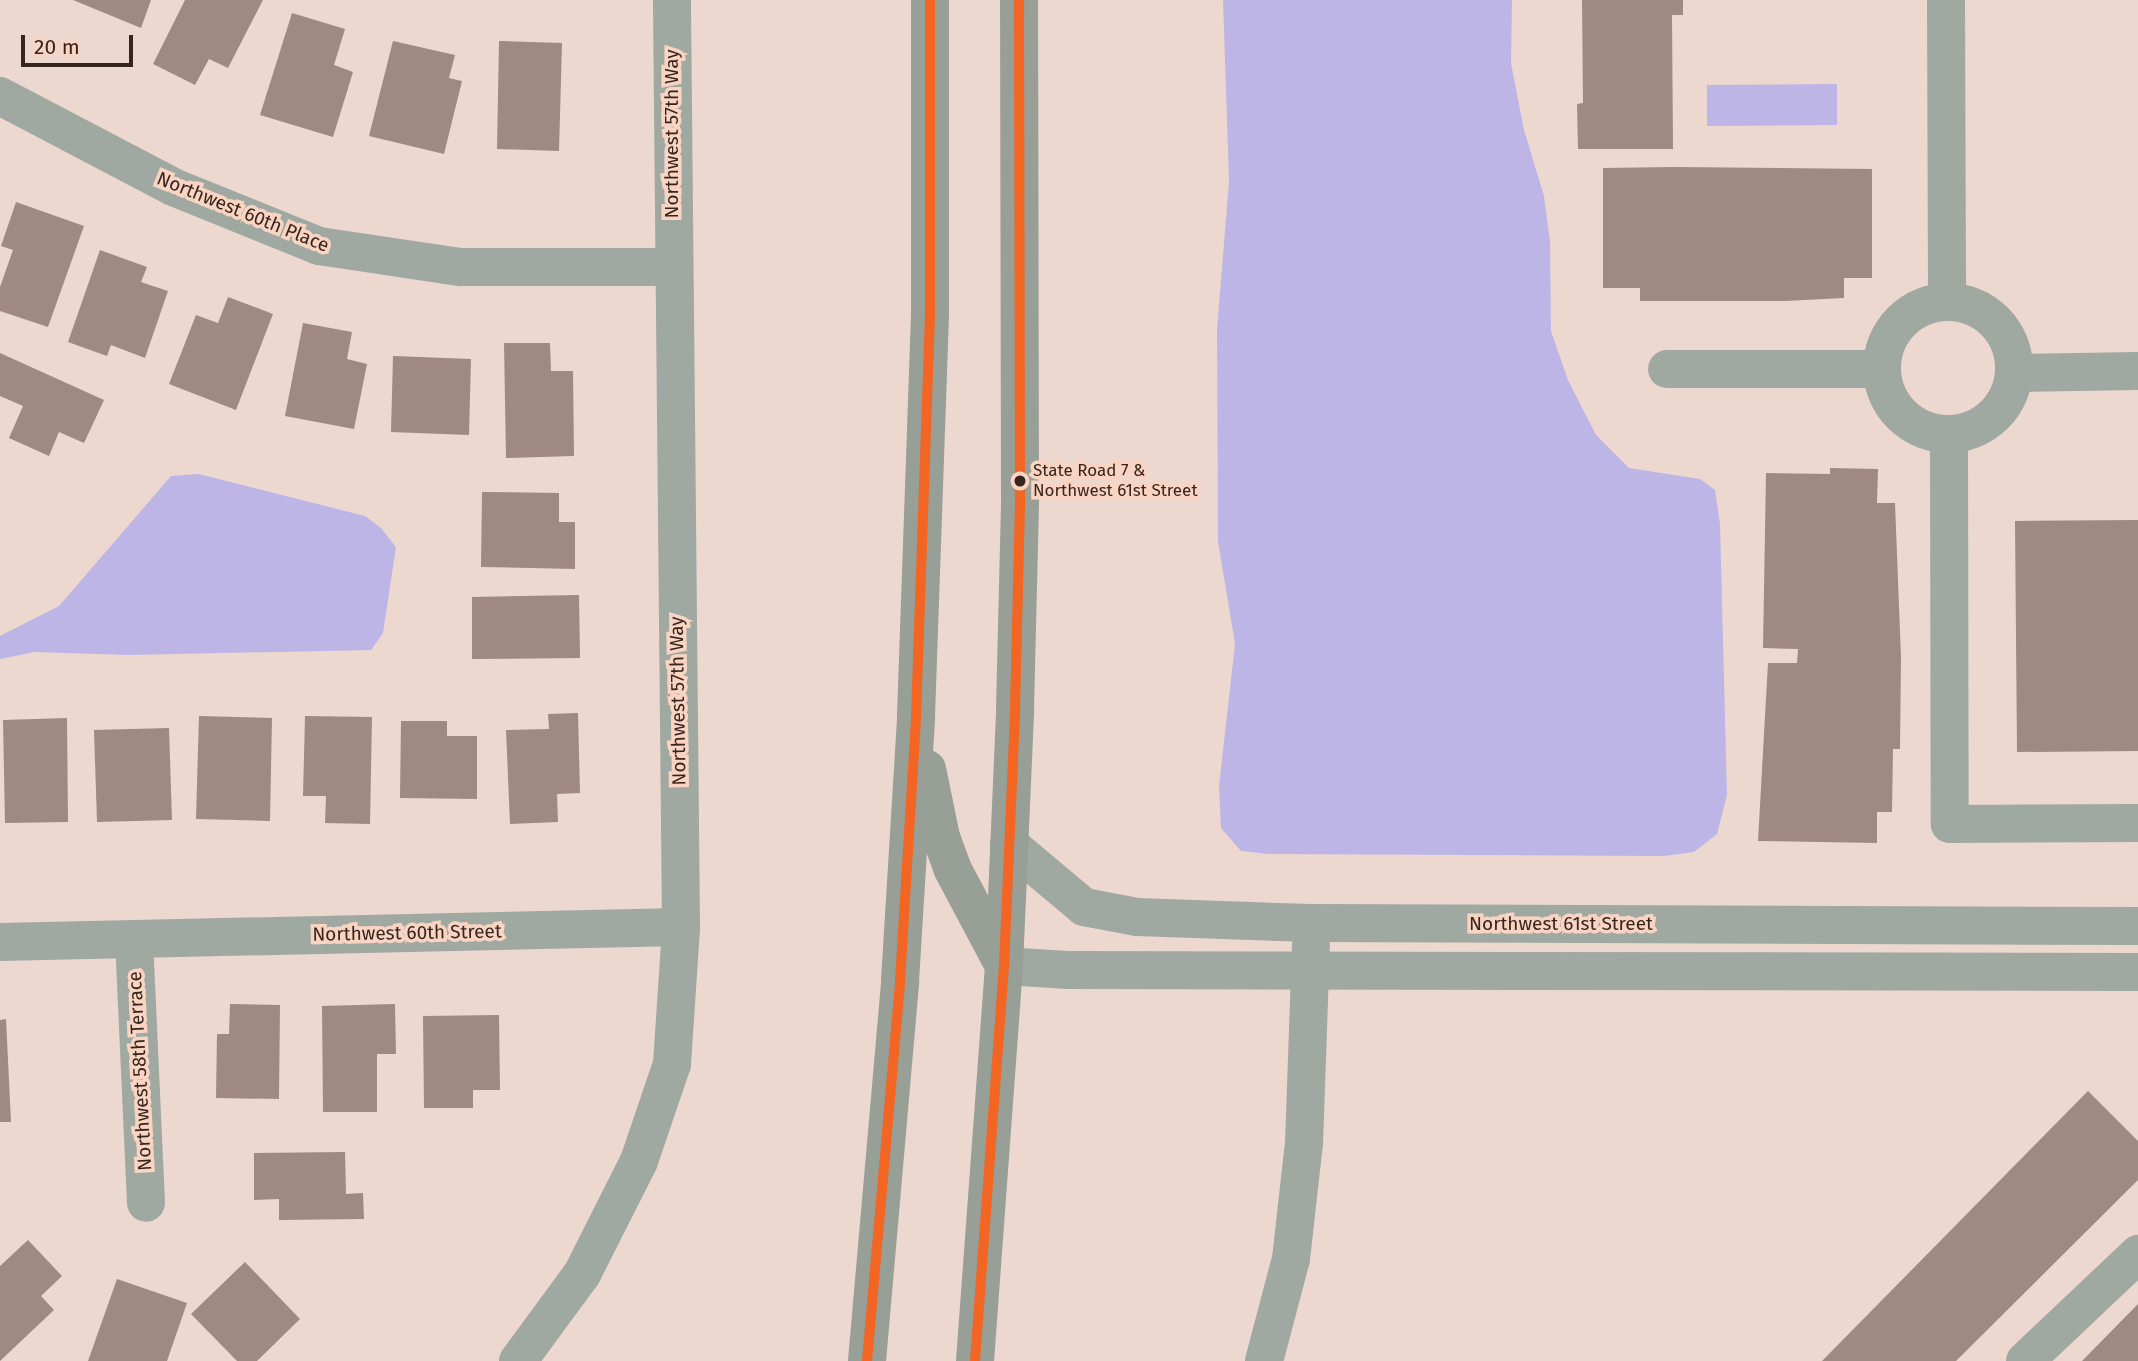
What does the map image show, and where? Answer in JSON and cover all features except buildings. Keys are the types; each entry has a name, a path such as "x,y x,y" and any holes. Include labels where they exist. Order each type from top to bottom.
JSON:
{"main road":[{"path":"867,1361 898,995 916,716 930,312 930,0"},
{"path":"975,1361 1004,966 1009,844 1020,501 1020,2"},
{"path":"916,716 941,837 972,909 1004,966"}],"street":[{"name":"Northwest 57th Way","path":"518,1361 582,1274 639,1161 672,1064 681,926 672,267 672,0"},
{"path":"1946,0 1947,301"},
{"name":"Northwest 60th Place","path":"0,96 173,187 319,246 460,267 672,267"},
{"path":"1947,301 1978,310 2003,331 2012,351 2014,373 2001,409 1969,432 1949,435 1909,423 1884,390 1881,369 1883,348 1893,330 1917,310 1947,301"},
{"path":"1667,369 1881,369"},
{"path":"2014,373 2138,371"},
{"path":"1949,435 1950,824 2138,823"},
{"name":"Northwest 61st Street","path":"1009,844 1066,895 1102,913 1311,923 2138,926"},
{"path":"1265,1361 1291,1259 1304,1144 1311,923"},
{"name":"Northwest 60th Street","path":"0,942 681,926"},
{"name":"Northwest 58th Terrace","path":"134,939 146,1203"},
{"path":"1004,966 1310,972 2138,972"},
{"path":"2025,1361 2138,1254"}],"shaded area":[{"path":"1223,0 1512,0 1511,63 1524,130 1544,196 1550,241 1551,331 1568,380 1596,435 1629,468 1700,479 1715,490 1720,524 1727,795 1717,834 1694,852 1664,856 1268,854 1241,851 1221,828 1219,786 1235,644 1218,542 1217,330 1229,181"},
{"path":"1837,84 1837,125 1707,126 1707,85"},
{"path":"199,474 365,516 381,528 396,547 383,633 371,650 128,655 35,652 0,659 0,636 59,606 171,476"}],"transit line":[{"path":"867,1361 900,981 916,716 930,312 930,0"},
{"path":"975,1361 1004,966 1015,709 1020,501 1019,0"}],"place":[{"name":"State Road 7 & Northwest 61st Street","path":"1020,481"}]}
